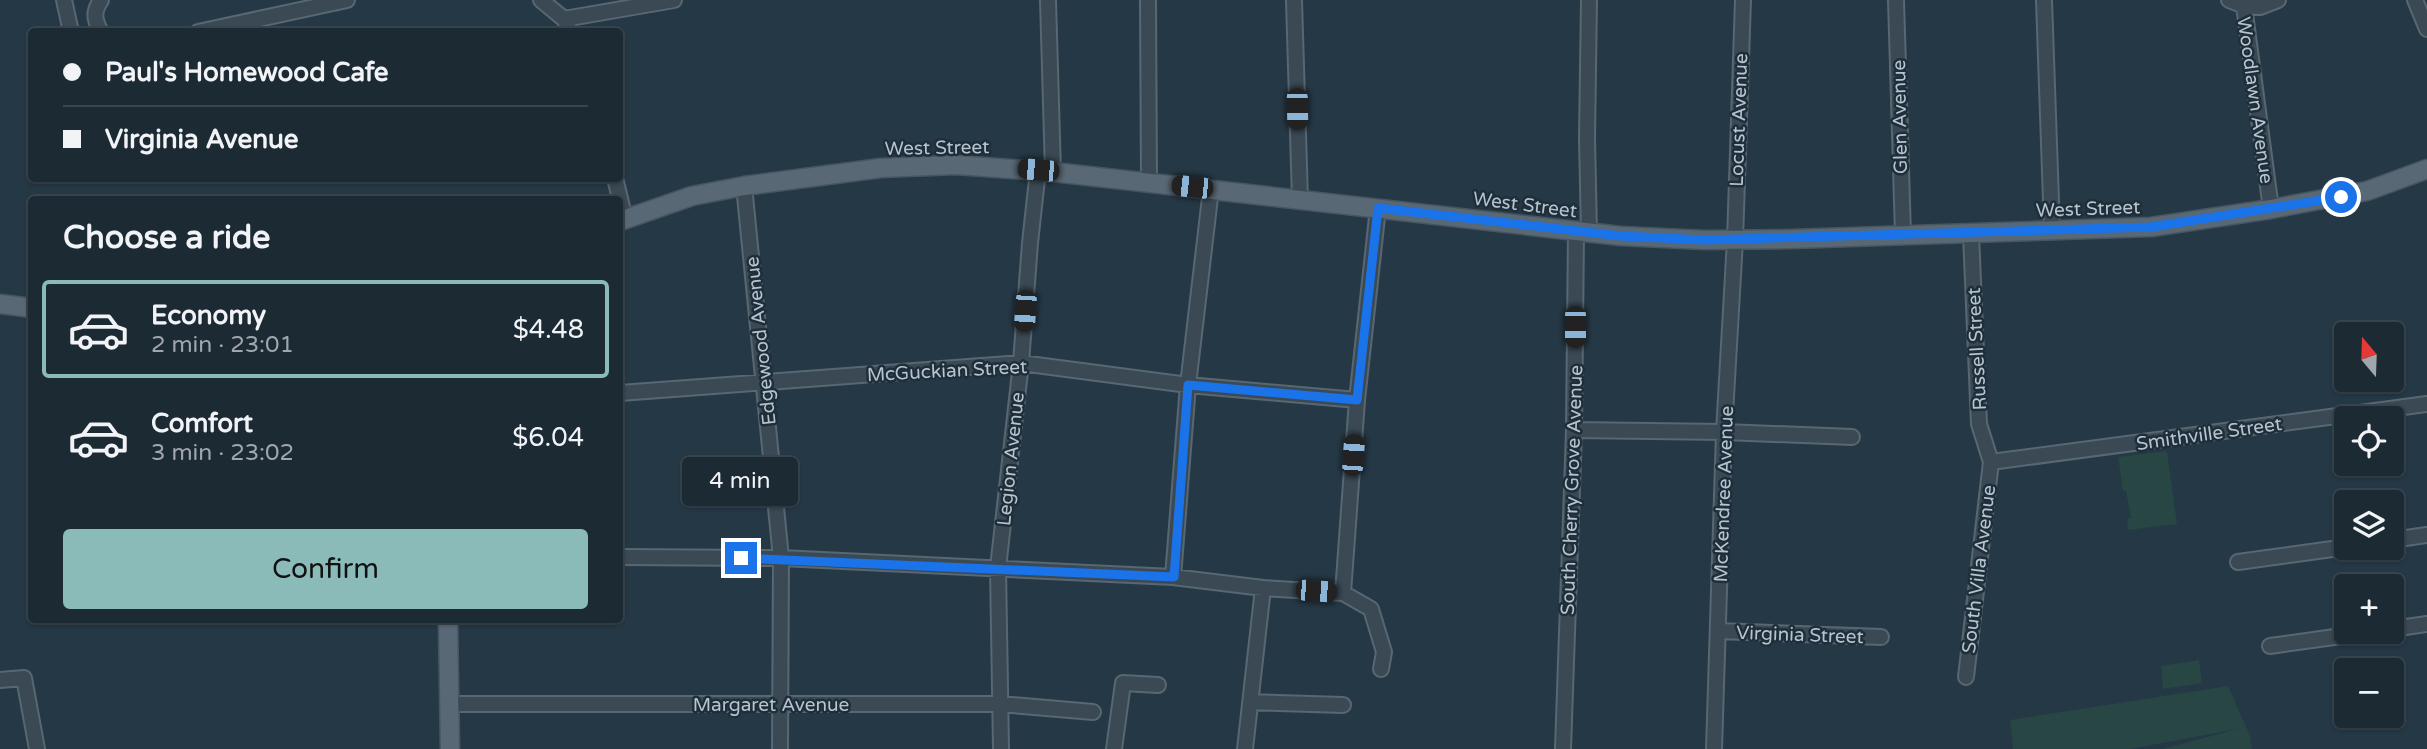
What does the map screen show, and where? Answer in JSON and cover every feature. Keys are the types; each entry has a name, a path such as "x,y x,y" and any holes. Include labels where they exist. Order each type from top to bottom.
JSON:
{"main road":[{"name":"West Street","path":"623,220 692,196 744,186 881,169 956,165 1045,171 1583,232 1686,240 1971,234 2151,227 2373,190 2427,169"},
{"path":"0,304 28,308"},
{"path":"448,623 450,749"}],"street":[{"path":"64,0 70,28"},
{"path":"99,28 94,18 95,8 101,0"},
{"path":"217,28 347,0"},
{"path":"541,0 568,25 621,4 642,2 648,6 674,0"},
{"name":"Legion Avenue","path":"1001,749 998,568 1021,363 1030,243 1045,171 1048,0"},
{"path":"1294,0 1300,200"},
{"name":"South Cherry Grove Avenue","path":"1563,749 1587,138 1589,0"},
{"name":"Locust Avenue","path":"1735,240 1743,0"},
{"name":"Glen Avenue","path":"1896,0 1903,235"},
{"path":"2044,0 2052,230"},
{"name":"Woodlawn Avenue","path":"2229,0 2244,6 2271,209"},
{"path":"2244,6 2260,7 2278,0"},
{"path":"2415,0 2427,29"},
{"path":"1148,1 1149,183"},
{"name":"Edgewood Avenue","path":"744,186 781,558 780,749"},
{"path":"1174,577 1188,385 1211,189"},
{"path":"1343,593 1357,400 1378,208"},
{"name":"Russell Street","path":"1971,234 1979,424 1991,462"},
{"name":"McKendree Avenue","path":"1714,749 1724,432 1735,240"},
{"name":"McGuckian Street","path":"623,393 1021,363 1188,385 1357,400"},
{"name":"Smithville Street","path":"1991,462 2427,404"},
{"path":"1574,430 1852,437"},
{"name":"South Villa Avenue","path":"1966,677 1991,462"},
{"path":"2404,538 2427,535"},
{"path":"2238,562 2334,549"},
{"path":"623,557 781,558 998,568 1174,577 1263,588 1343,593 1371,609 1384,652 1381,668"},
{"path":"1245,749 1263,588"},
{"path":"2404,627 2427,624"},
{"name":"Virginia Street","path":"1718,631 1881,637"},
{"path":"2270,646 2334,637"},
{"path":"0,680 24,678 37,749"},
{"path":"1114,749 1124,683 1158,685"},
{"path":"1250,702 1343,705"},
{"name":"Margaret Avenue","path":"448,704 1000,704 1093,712"}],"green space":[{"path":"2167,451 2177,524 2128,530 2127,519 2131,518 2126,491 2123,491 2118,457"},
{"path":"2199,660 2202,683 2163,689 2161,666"},
{"path":"2228,686 2250,736 2252,749 2162,749 2238,729 2130,749 2013,749 2010,720"}],"route":[{"path":"741,558 1174,577 1188,385 1357,400 1378,208 1584,233 1705,240 2151,227 2341,197"}]}
